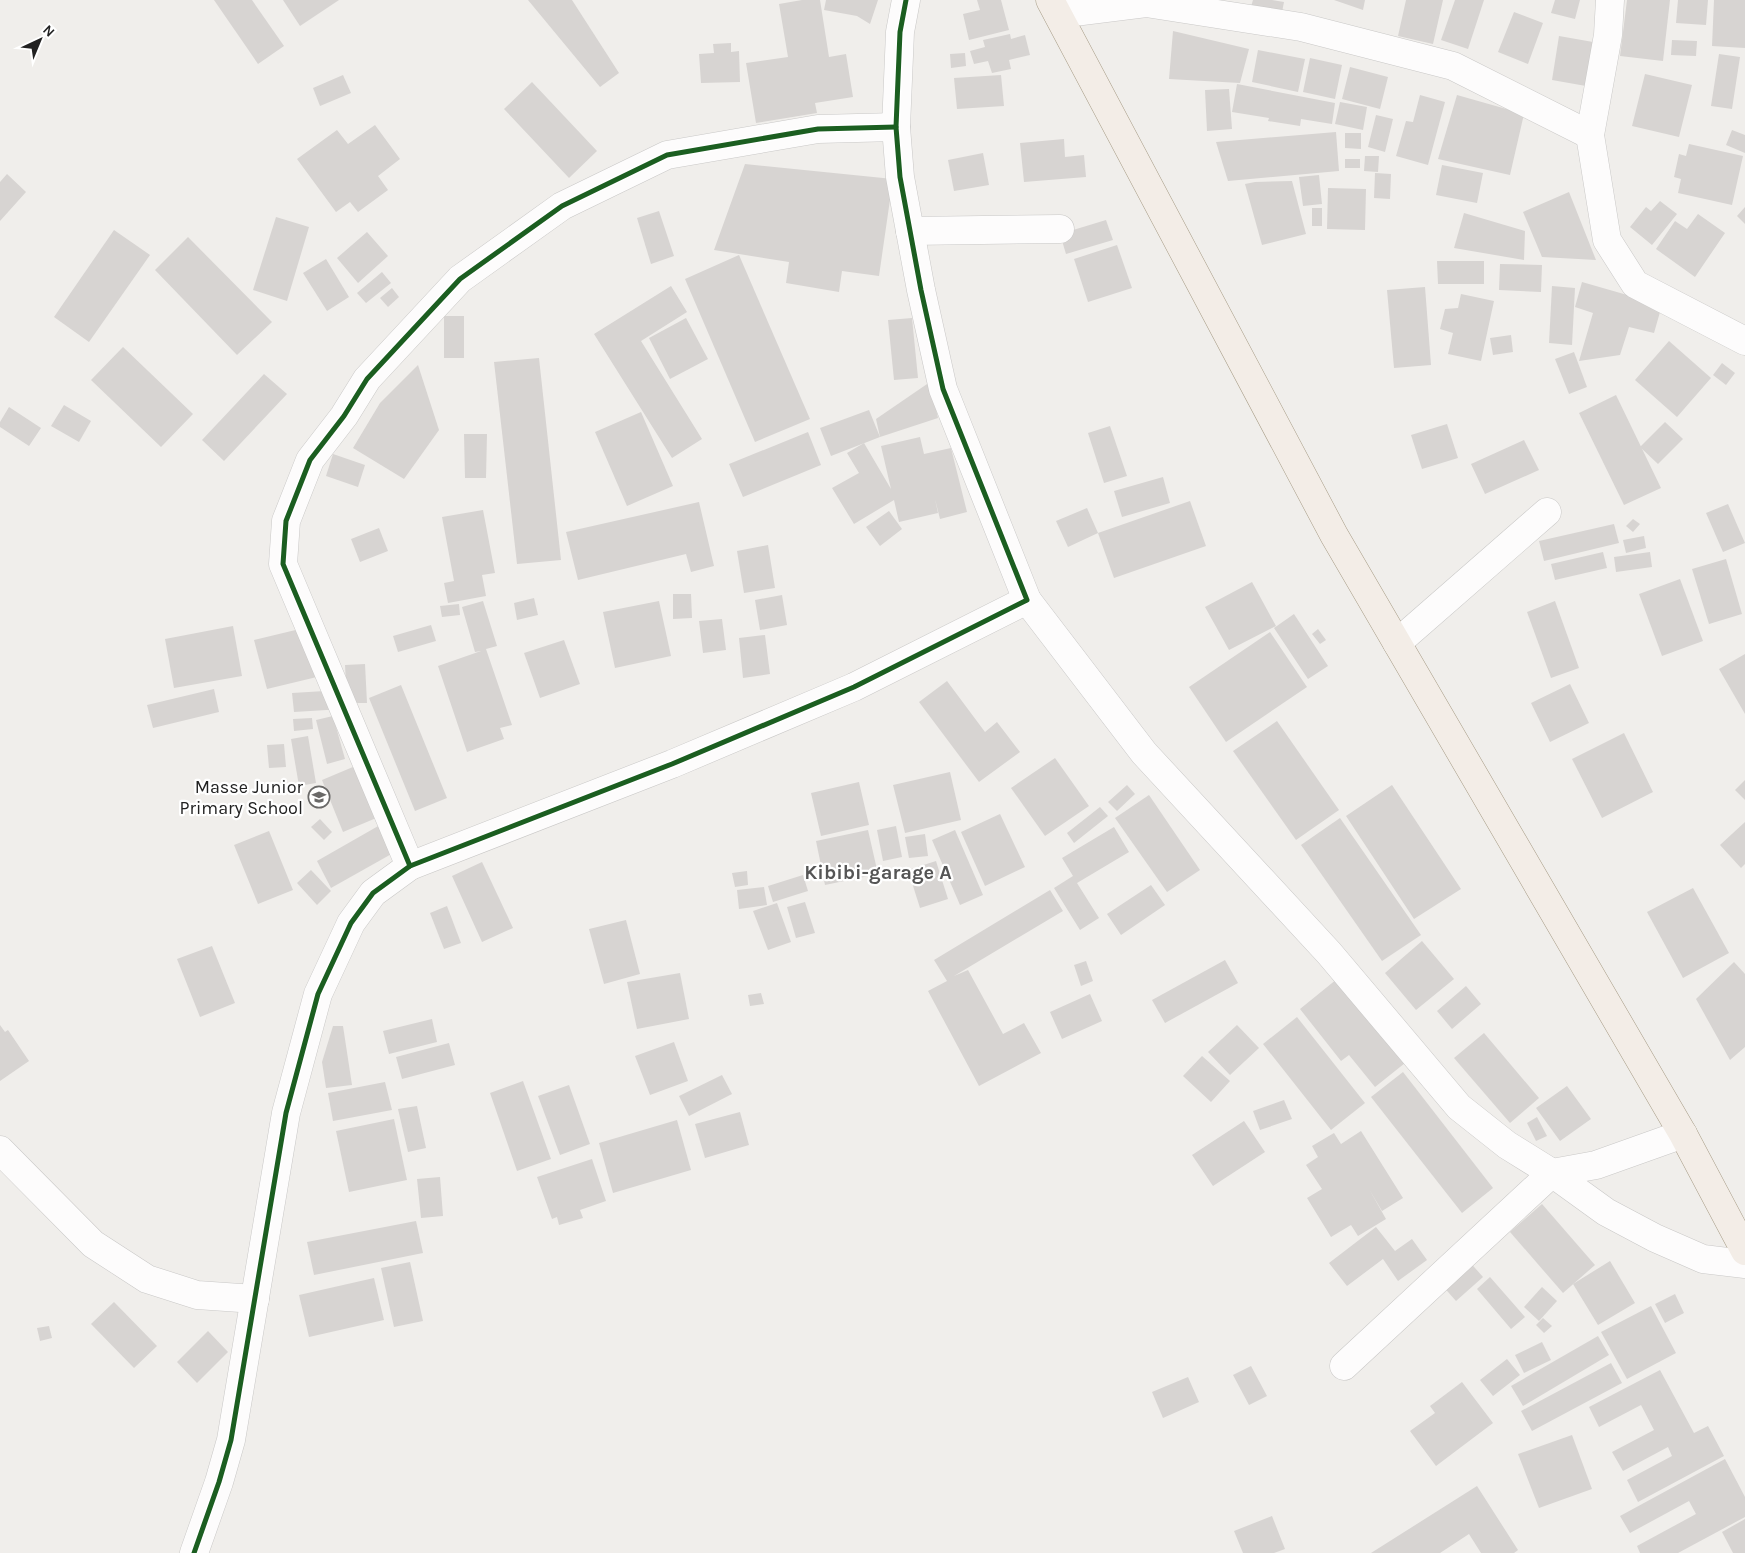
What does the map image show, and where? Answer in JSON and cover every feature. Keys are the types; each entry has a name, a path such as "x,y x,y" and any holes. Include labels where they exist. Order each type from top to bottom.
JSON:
{"main road":[{"path":"1054,7 1334,535 1683,1134 1745,1251"}],"street":[{"path":"906,0 900,32 896,127 900,177 942,390 1027,600 1144,753 1329,953 1459,1107 1507,1145 1552,1172 1606,1212 1655,1238 1703,1259 1745,1264"},
{"path":"1610,0 1608,35 1590,135 1607,240 1635,284 1745,341"},
{"path":"1054,7 1146,3 1300,27 1452,66 1590,135"},
{"path":"410,866 283,564 286,521 310,460 344,416 367,379 460,279 562,206 667,155 818,129 896,127"},
{"path":"910,231 1060,229"},
{"path":"1397,643 1547,512"},
{"path":"194,1553 220,1482 231,1440 286,1113 318,994 351,923 373,893 410,866 672,764 854,687 1027,600"},
{"path":"1344,1366 1552,1172 1596,1165 1683,1134"},
{"path":"0,1150 94,1244 147,1279 197,1295 255,1299"}],"building":[{"path":"214,0 252,0 284,46 258,64"},
{"path":"283,0 339,0 300,26"},
{"path":"528,0 572,0 619,73 600,87"},
{"path":"802,0 820,0 829,57 846,54 853,97 815,103 817,113 756,123 746,63 788,57 779,4"},
{"path":"826,0 878,0 870,24 857,16 824,10"},
{"path":"977,0 1001,0 1009,30 969,40 963,14 980,10"},
{"path":"1253,0 1284,2 1281,17 1250,10"},
{"path":"1334,0 1365,0 1363,10"},
{"path":"1406,0 1443,0 1433,44 1398,36"},
{"path":"1455,0 1484,0 1468,49 1441,40"},
{"path":"1555,0 1580,0 1575,19 1551,13"},
{"path":"1627,0 1670,0 1663,61 1620,56"},
{"path":"1678,0 1708,0 1706,25 1676,23"},
{"path":"1714,0 1745,0 1745,48 1712,46"},
{"path":"1514,12 1543,23 1528,64 1498,52"},
{"path":"1173,31 1249,49 1240,83 1169,79"},
{"path":"1010,34 1011,39 1025,35 1030,55 1009,60 1011,69 992,73 988,61 974,64 970,51 985,47 983,40"},
{"path":"1559,36 1593,42 1586,86 1552,80"},
{"path":"1672,40 1697,41 1696,56 1671,55"},
{"path":"731,43 731,52 739,51 740,82 701,83 699,54 714,53 713,44"},
{"path":"1258,50 1305,59 1298,92 1252,82"},
{"path":"965,53 966,66 951,68 950,54"},
{"path":"1719,54 1740,57 1732,109 1711,106"},
{"path":"1310,58 1342,65 1335,99 1303,92"},
{"path":"1350,67 1388,77 1380,109 1342,99"},
{"path":"1645,74 1692,85 1679,137 1632,126"},
{"path":"343,75 351,93 320,106 313,88"},
{"path":"1001,75 1004,106 957,109 954,78"},
{"path":"532,82 597,151 569,178 504,109"},
{"path":"1237,84 1335,103 1332,124 1301,119 1300,126 1268,121 1269,118 1232,112"},
{"path":"1229,89 1232,129 1207,131 1205,90"},
{"path":"1420,95 1445,102 1428,165 1396,156 1406,121 1413,122"},
{"path":"1457,95 1524,114 1510,175 1438,159"},
{"path":"1340,102 1367,107 1363,130 1335,124"},
{"path":"1376,115 1393,119 1385,152 1368,147"},
{"path":"375,125 400,159 378,176 388,190 358,212 350,202 336,212 297,159 337,130 348,144"},
{"path":"1732,130 1745,135 1745,153 1726,145"},
{"path":"1336,132 1339,171 1228,181 1216,142"},
{"path":"1345,133 1361,133 1361,149 1345,148"},
{"path":"1064,139 1065,157 1084,155 1086,177 1024,182 1020,143"},
{"path":"1689,144 1743,156 1732,205 1678,193 1681,179 1674,177 1679,154 1686,156"},
{"path":"983,153 989,185 954,191 948,160"},
{"path":"1365,156 1379,156 1378,172 1364,171"},
{"path":"1345,159 1360,159 1360,168 1345,168"},
{"path":"745,164 893,179 879,276 842,271 839,292 786,283 789,262 714,250"},
{"path":"1442,165 1483,173 1477,203 1436,195"},
{"path":"1375,173 1391,174 1390,199 1374,198"},
{"path":"7,174 26,192 0,221 0,182"},
{"path":"1319,175 1322,204 1303,206 1299,177"},
{"path":"1292,181 1306,234 1262,245 1245,184"},
{"path":"1328,188 1366,189 1365,230 1327,229"},
{"path":"1569,192 1596,260 1542,257 1523,212"},
{"path":"1660,201 1677,214 1652,245 1630,227 1646,207 1651,211"},
{"path":"1745,207 1745,224 1737,216"},
{"path":"1312,208 1322,208 1322,226 1312,226"},
{"path":"659,211 674,256 651,264 637,218"},
{"path":"1464,213 1525,231 1524,260 1454,248"},
{"path":"1698,214 1725,233 1695,277 1656,249 1675,221 1687,229"},
{"path":"276,217 309,227 287,301 253,290"},
{"path":"1106,220 1113,240 1066,254 1060,234"},
{"path":"114,230 150,255 89,342 54,317"},
{"path":"367,232 388,256 358,283 337,258"},
{"path":"188,237 272,322 237,355 155,270"},
{"path":"1117,245 1132,288 1088,302 1074,259"},
{"path":"739,255 810,419 755,442 685,279"},
{"path":"326,259 349,297 327,311 303,273"},
{"path":"1437,261 1484,261 1484,284 1438,284"},
{"path":"1500,264 1542,265 1541,292 1499,290"},
{"path":"382,272 391,283 366,303 357,293"},
{"path":"1582,282 1662,305 1654,333 1629,327 1620,355 1579,361 1593,313 1575,307"},
{"path":"671,286 687,312 641,341 702,439 672,458 594,334"},
{"path":"1552,286 1575,288 1572,345 1549,343"},
{"path":"1425,287 1431,365 1394,368 1387,290"},
{"path":"392,288 399,297 388,307 380,298"},
{"path":"1461,294 1494,301 1481,361 1448,354 1453,333 1440,329 1445,309 1458,308"},
{"path":"444,316 464,316 464,358 444,358"},
{"path":"686,318 708,359 670,379 649,338"},
{"path":"912,318 918,378 894,380 888,320"},
{"path":"1511,335 1513,352 1493,355 1490,338"},
{"path":"1669,341 1711,378 1677,417 1635,380"},
{"path":"123,347 193,414 161,447 91,380"},
{"path":"1574,352 1587,387 1569,394 1555,359"},
{"path":"539,358 561,560 517,564 494,362"},
{"path":"1722,363 1735,373 1726,385 1713,375"},
{"path":"418,365 439,430 404,479 353,448 380,403"},
{"path":"264,374 287,394 224,461 202,440"},
{"path":"930,382 938,418 880,437 876,419"},
{"path":"1616,395 1661,488 1624,505 1579,413"},
{"path":"64,405 91,421 79,442 51,426"},
{"path":"9,407 41,428 29,446 0,427 0,422"},
{"path":"869,410 880,437 831,456 820,428"},
{"path":"641,412 673,486 627,506 595,432"},
{"path":"1665,422 1683,439 1658,464 1640,447"},
{"path":"1447,424 1458,458 1422,469 1411,435"},
{"path":"1110,426 1127,476 1104,483 1088,433"},
{"path":"808,432 821,465 743,497 729,464"},
{"path":"464,434 487,434 486,478 465,478"},
{"path":"920,437 924,454 951,448 967,512 940,519 935,499 938,513 899,522 894,500 854,524 832,488 859,473 847,453 864,443 891,489 881,446"},
{"path":"1524,440 1539,470 1485,494 1471,464"},
{"path":"333,454 365,465 358,487 326,476"},
{"path":"1163,477 1170,503 1122,517 1114,491"},
{"path":"1190,501 1206,546 1114,578 1098,533"},
{"path":"699,502 714,566 691,572 686,554 578,580 566,532"},
{"path":"1728,504 1745,543 1723,552 1706,513"},
{"path":"1087,508 1098,533 1068,547 1056,521"},
{"path":"483,510 495,573 482,575 486,596 448,603 444,583 454,581 442,517"},
{"path":"889,511 902,529 880,546 866,527"},
{"path":"1633,519 1640,524 1633,532 1626,526"},
{"path":"1614,524 1619,543 1544,561 1539,541"},
{"path":"379,528 388,551 360,562 351,539"},
{"path":"1644,536 1646,548 1626,553 1623,540"},
{"path":"768,545 775,588 744,593 737,551"},
{"path":"1603,552 1607,568 1555,580 1551,564"},
{"path":"1650,552 1652,567 1616,572 1614,557"},
{"path":"1726,559 1742,614 1709,624 1692,569"},
{"path":"1680,579 1703,641 1662,656 1639,594"},
{"path":"1252,582 1276,626 1229,650 1205,607"},
{"path":"673,594 691,594 692,618 673,619"},
{"path":"782,595 787,625 760,630 755,600"},
{"path":"534,598 538,615 517,620 514,603"},
{"path":"483,601 497,646 486,649 512,725 500,728 504,739 467,752 438,666 481,651 475,652 462,607"},
{"path":"659,601 671,656 615,668 603,612"},
{"path":"1555,601 1579,668 1551,678 1527,612"},
{"path":"459,604 460,615 442,617 440,606"},
{"path":"1294,614 1328,666 1308,679 1274,628"},
{"path":"722,619 726,650 703,653 699,621"},
{"path":"431,625 436,641 398,652 393,636"},
{"path":"233,626 242,676 174,688 165,639"},
{"path":"308,627 321,676 267,689 254,640"},
{"path":"1318,629 1326,640 1320,644 1312,634"},
{"path":"1270,632 1307,687 1226,742 1189,687"},
{"path":"765,635 770,674 743,678 739,638"},
{"path":"564,640 580,684 540,698 524,653"},
{"path":"1745,654 1745,714 1719,669"},
{"path":"365,664 367,703 347,703 345,665"},
{"path":"947,681 985,732 997,722 1020,752 979,782 919,702"},
{"path":"1570,684 1589,723 1550,742 1531,703"},
{"path":"401,685 447,798 415,811 369,698"},
{"path":"214,689 219,712 153,728 147,705"},
{"path":"341,690 343,709 294,712 292,693"},
{"path":"333,716 345,759 327,764 316,720"},
{"path":"312,718 313,729 294,731 293,719"},
{"path":"1277,721 1339,810 1296,840 1233,751"},
{"path":"1624,733 1653,792 1602,818 1572,759"},
{"path":"308,736 316,783 299,786 291,739"},
{"path":"284,744 286,767 269,768 267,745"},
{"path":"1055,758 1089,806 1045,836 1011,788"},
{"path":"360,764 381,816 343,832 322,780"},
{"path":"950,772 961,820 905,833 893,785"},
{"path":"1745,780 1745,800 1735,790"},
{"path":"859,782 869,825 821,836 811,793"},
{"path":"1127,785 1135,794 1117,811 1108,802"},
{"path":"1392,785 1461,889 1414,919 1346,816"},
{"path":"1149,795 1200,870 1167,892 1115,818"},
{"path":"1100,807 1108,816 1074,843 1067,833"},
{"path":"1000,814 1025,867 985,886 961,832"},
{"path":"1340,818 1421,935 1382,961 1301,845"},
{"path":"320,819 332,832 324,840 311,827"},
{"path":"1745,822 1745,864 1741,868 1720,845"},
{"path":"380,825 395,852 331,888 317,861"},
{"path":"896,826 902,857 883,861 877,830"},
{"path":"1114,827 1129,852 1077,883 1099,918 1080,930 1054,888 1073,876 1062,858"},
{"path":"868,830 878,874 825,885 816,841"},
{"path":"955,830 983,895 960,905 932,840"},
{"path":"269,831 293,890 258,904 234,845"},
{"path":"925,834 928,856 909,858 905,837"},
{"path":"936,861 948,899 920,908 908,870"},
{"path":"482,862 513,928 482,942 452,876"},
{"path":"311,870 331,891 317,905 297,883"},
{"path":"747,871 748,885 735,887 732,873"},
{"path":"803,875 808,891 773,902 768,886"},
{"path":"1151,885 1165,905 1121,935 1107,914"},
{"path":"764,887 767,905 739,909 737,890"},
{"path":"1693,888 1729,953 1683,978 1647,912"},
{"path":"1050,890 1063,911 954,976 968,970 1003,1034 1024,1023 1041,1053 979,1086 928,991 947,981 934,960"},
{"path":"805,902 815,933 796,938 787,907"},
{"path":"777,903 791,942 768,950 753,911"},
{"path":"447,906 461,943 444,949 430,913"},
{"path":"626,920 640,974 604,984 589,929"},
{"path":"1422,941 1454,979 1416,1010 1385,973"},
{"path":"212,946 235,1003 200,1017 177,959"},
{"path":"1225,960 1238,983 1165,1023 1152,1000"},
{"path":"1086,961 1093,981 1081,986 1074,965"},
{"path":"1734,962 1745,974 1745,1047 1730,1060 1696,999"},
{"path":"680,973 689,1019 637,1029 627,982"},
{"path":"1337,979 1405,1063 1375,1087 1349,1055 1341,1061 1300,1009"},
{"path":"1466,986 1481,1004 1452,1029 1437,1011"},
{"path":"761,993 764,1004 750,1006 748,995"},
{"path":"1090,994 1102,1021 1062,1039 1050,1012"},
{"path":"1297,1017 1365,1103 1331,1130 1263,1044"},
{"path":"432,1019 437,1042 389,1054 383,1031"},
{"path":"0,1025 5,1032 8,1030 29,1061 0,1081"},
{"path":"1237,1025 1259,1048 1230,1075 1208,1052"},
{"path":"333,1026 343,1026 352,1085 326,1088 322,1062"},
{"path":"1484,1033 1539,1098 1510,1123 1454,1058"},
{"path":"674,1042 688,1081 650,1095 635,1056"},
{"path":"449,1043 455,1065 402,1079 396,1057"},
{"path":"1202,1056 1230,1081 1211,1102 1183,1076"},
{"path":"1403,1072 1493,1188 1462,1213 1371,1097"},
{"path":"722,1075 732,1094 689,1116 679,1096"},
{"path":"523,1081 551,1159 517,1171 490,1093"},
{"path":"385,1082 392,1110 333,1121 328,1093"},
{"path":"569,1085 590,1144 560,1155 538,1096"},
{"path":"1567,1086 1591,1119 1560,1141 1536,1108"},
{"path":"1284,1100 1292,1119 1260,1130 1253,1111"},
{"path":"417,1106 426,1148 408,1152 398,1109"},
{"path":"740,1112 749,1145 705,1158 695,1124"},
{"path":"1537,1117 1547,1136 1536,1141 1527,1123"},
{"path":"394,1119 407,1180 349,1192 336,1131"},
{"path":"677,1120 691,1170 613,1193 599,1143"},
{"path":"1244,1121 1265,1152 1213,1186 1192,1155"},
{"path":"1361,1131 1403,1198 1382,1211 1369,1189 1386,1219 1358,1236 1351,1225 1331,1237 1307,1198 1322,1189 1306,1165 1318,1157 1312,1146 1334,1133 1341,1144"},
{"path":"592,1159 606,1201 580,1210 583,1218 559,1225 557,1217 552,1219 537,1177"},
{"path":"440,1177 443,1216 421,1218 417,1179"},
{"path":"1542,1204 1595,1265 1563,1293 1510,1232"},
{"path":"416,1221 423,1253 314,1275 307,1242"},
{"path":"1376,1227 1395,1251 1412,1239 1427,1260 1398,1281 1383,1259 1347,1286 1329,1263"},
{"path":"1467,1259 1483,1277 1456,1301 1441,1284"},
{"path":"1610,1261 1635,1303 1598,1325 1573,1284"},
{"path":"410,1262 423,1321 394,1327 381,1268"},
{"path":"1490,1277 1525,1317 1511,1329 1477,1289"},
{"path":"374,1278 384,1320 309,1337 299,1295"},
{"path":"1542,1287 1557,1301 1539,1321 1524,1307"},
{"path":"1675,1294 1684,1313 1665,1323 1655,1304"},
{"path":"114,1302 157,1346 134,1368 91,1324"},
{"path":"1651,1306 1676,1353 1627,1379 1601,1332"},
{"path":"1543,1318 1552,1326 1544,1333 1536,1325"},
{"path":"49,1326 52,1338 40,1341 37,1328"},
{"path":"208,1331 228,1352 197,1383 177,1362"},
{"path":"1598,1336 1609,1355 1523,1406 1511,1386"},
{"path":"1542,1342 1551,1360 1524,1373 1515,1355"},
{"path":"1507,1359 1520,1375 1493,1396 1480,1380"},
{"path":"1611,1363 1622,1383 1532,1431 1521,1411"},
{"path":"1251,1366 1267,1396 1249,1405 1233,1375"},
{"path":"1660,1370 1694,1433 1708,1426 1724,1456 1638,1502 1627,1480 1672,1456 1668,1447 1623,1471 1612,1452 1654,1430 1641,1405 1599,1427 1589,1407"},
{"path":"1188,1377 1199,1402 1163,1418 1152,1392"},
{"path":"1462,1382 1493,1423 1436,1466 1410,1431 1435,1413 1430,1406"},
{"path":"1572,1435 1592,1489 1539,1508 1518,1454"},
{"path":"1725,1459 1745,1497 1745,1517 1678,1553 1640,1553 1637,1546 1696,1514 1689,1501 1630,1533 1620,1516"},
{"path":"1477,1486 1518,1550 1514,1553 1481,1553 1469,1534 1440,1553 1371,1553"},
{"path":"1272,1516 1285,1549 1274,1553 1243,1553 1234,1531"},
{"path":"1745,1519 1745,1553 1733,1553 1722,1532"}],"cycle path":[{"path":"194,1553 219,1482 231,1440 286,1113 318,994 351,923 373,893 410,866 672,764 854,687 1027,600 943,389 921,290 900,177 896,127 900,32 906,0"},
{"path":"410,866 283,564 286,521 310,460 344,416 367,379 460,279 562,206 667,155 818,129 896,127"}],"place":[{"name":"Masse Junior Primary School","path":"319,797"}],"district":[{"name":"Kibibi-garage A","path":"878,872"}]}
